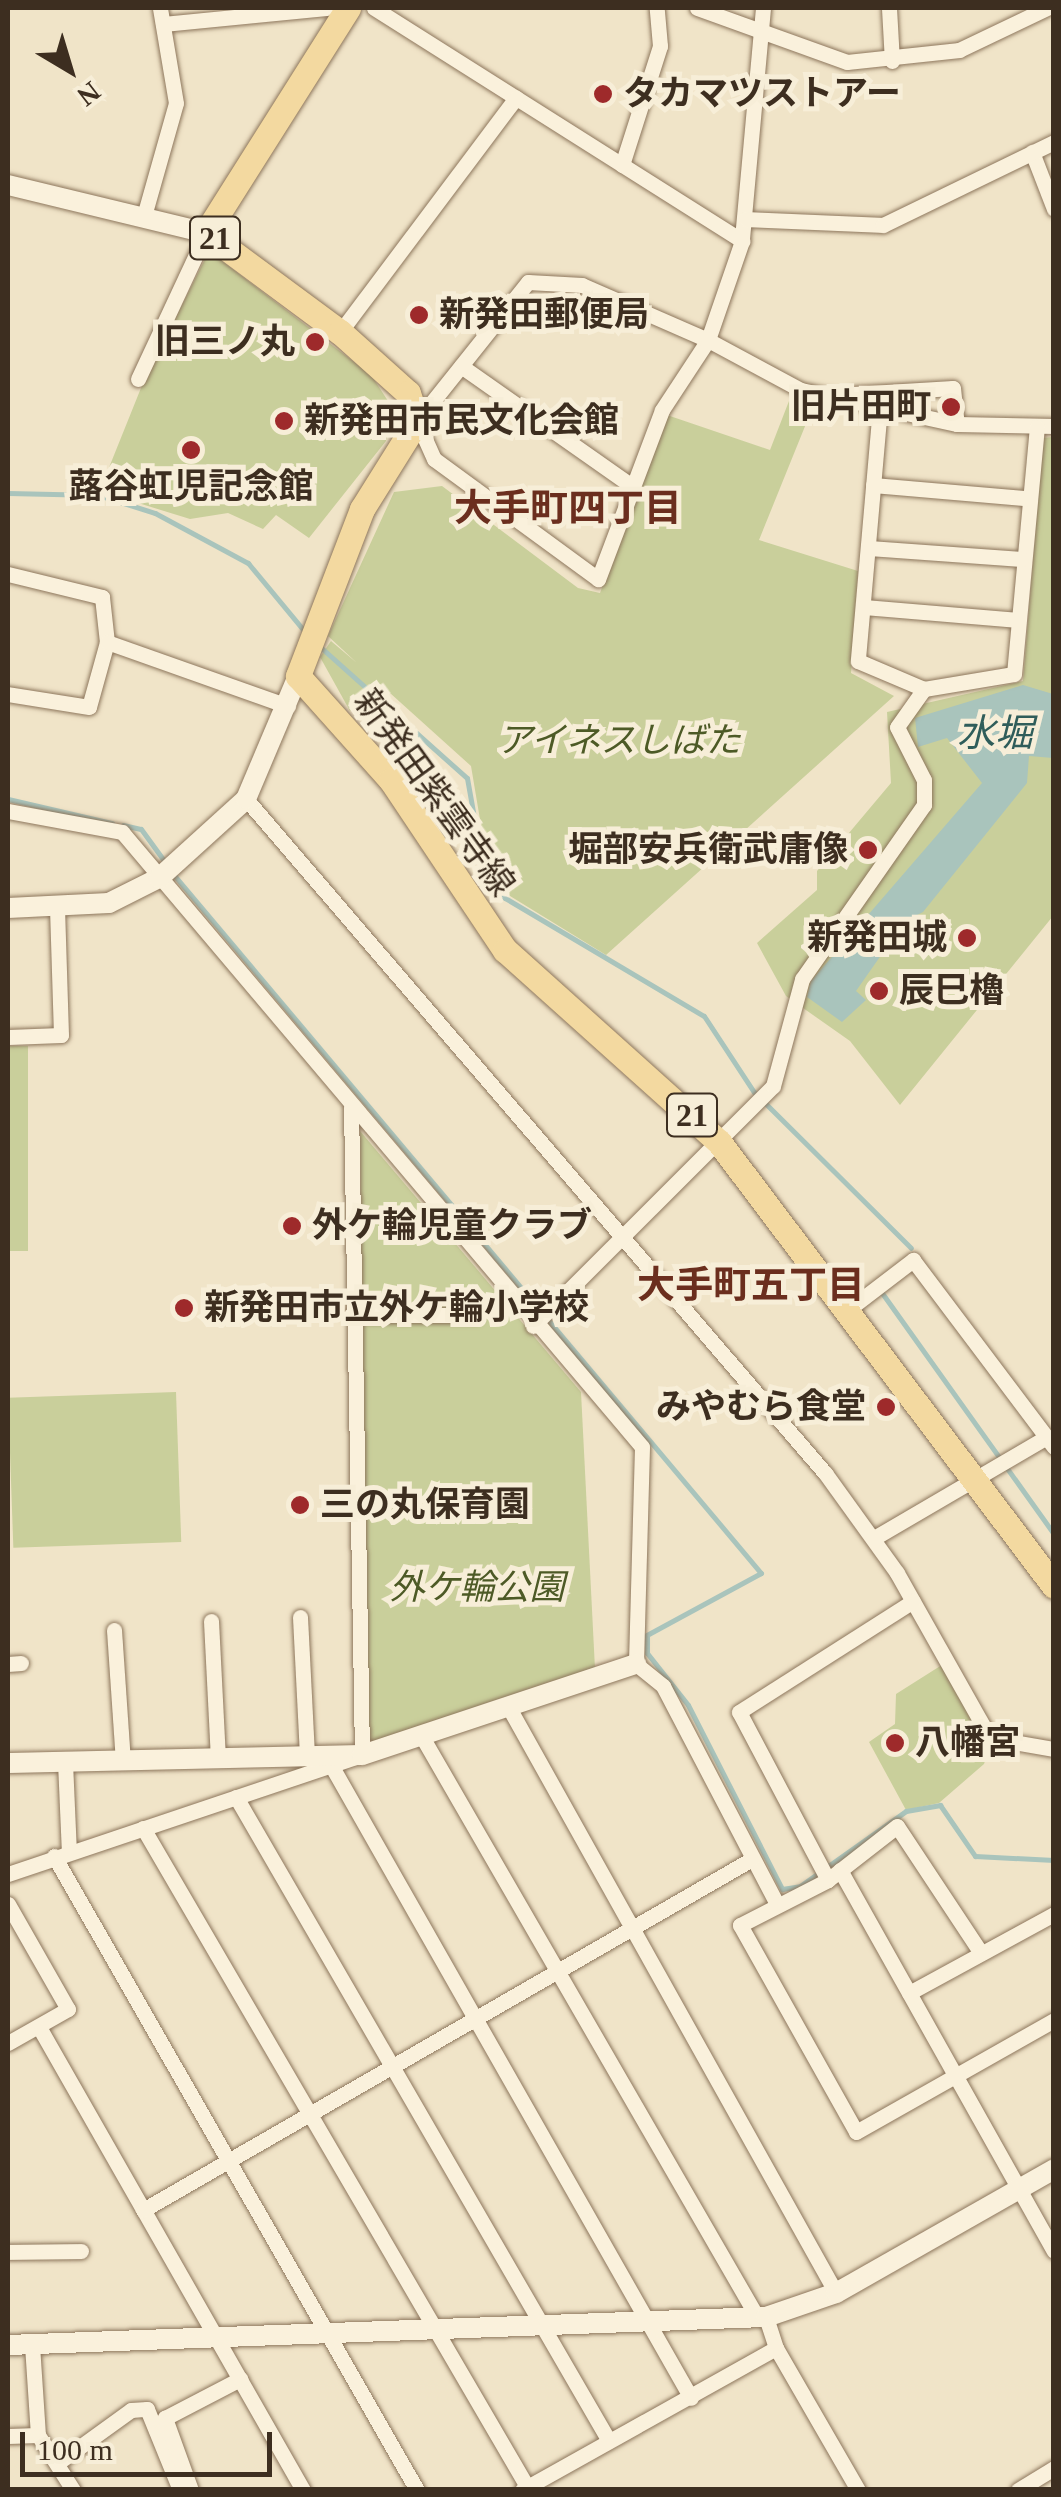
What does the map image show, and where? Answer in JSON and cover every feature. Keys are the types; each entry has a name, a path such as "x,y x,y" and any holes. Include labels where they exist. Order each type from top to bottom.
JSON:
{"main road":[{"name":"21","path":"348,8 206,233 340,332 408,393 417,420"},
{"path":"298,676 362,509 417,420"},
{"name":"新発田紫雲寺線","path":"298,676 391,780 505,950 719,1142 969,1484 1054,1586"}],"street":[{"path":"144,216 176,103 161,16 326,8"},
{"path":"374,8 742,241"},
{"path":"622,165 660,46 656,8"},
{"path":"697,8 847,62 892,61 959,50 1048,8"},
{"path":"763,8 764,32 742,241 708,340 662,410 598,579 434,459 417,420 528,282 582,285 708,340 801,390 839,394 953,388 957,424"},
{"path":"889,8 892,61"},
{"path":"340,332 516,98"},
{"path":"746,220 883,225 1054,142"},
{"path":"1032,152 1054,209"},
{"path":"8,185 206,233 138,379"},
{"path":"461,366 634,486"},
{"path":"839,394 957,424 1045,426 1026,498 1014,674 924,689 864,670 864,607 880,407"},
{"path":"874,485 1026,498"},
{"path":"869,548 1022,558"},
{"path":"8,574 102,597 107,642 89,707 8,694"},
{"path":"864,607 1018,620"},
{"path":"107,642 288,706"},
{"path":"8,908 57,911 109,903 159,878 246,799 298,676"},
{"path":"533,1326 773,1086 802,979 921,814 924,780 898,727 924,689"},
{"path":"246,799 624,1236 874,1538 990,1738 1054,1749"},
{"path":"8,810 122,832 533,1326 642,1447 636,1664"},
{"path":"8,1037 60,1036 57,911"},
{"path":"351,1106 362,1755"},
{"path":"845,1312 913,1260 1050,1442 874,1538"},
{"path":"352,1314 476,1315"},
{"path":"913,1601 739,1712 956,2073 1054,2251"},
{"path":"300,1618 307,1756"},
{"path":"211,1621 218,1758"},
{"path":"114,1630 123,1761"},
{"path":"8,1874 636,1664"},
{"path":"636,1664 662,1686 777,1904"},
{"path":"508,1706 836,2294"},
{"path":"421,1735 761,2316 858,2490"},
{"path":"8,1764 362,1755"},
{"path":"65,1762 62,1854 226,2158 417,2490"},
{"path":"331,1765 691,2398"},
{"path":"236,1797 609,2441"},
{"path":"981,1952 898,1826 834,1875 740,1926 856,2132 1054,2020"},
{"path":"143,1828 526,2488 776,2348"},
{"path":"144,2210 226,2158 752,1859"},
{"path":"8,1904 68,2009 8,2043"},
{"path":"909,1993 1054,1914"},
{"path":"39,2027 303,2490"},
{"path":"8,2345 542,2325 649,2325 761,2316 836,2294 1054,2169"},
{"path":"8,2252 81,2251"},
{"path":"32,2345 38,2435 60,2462 73,2490"},
{"path":"191,2490 165,2418 240,2379"},
{"path":"60,2462 146,2408 180,2490"},
{"path":"8,2436 38,2435"},
{"path":"1018,2490 1054,2468"}],"green space":[{"path":"209,251 371,375 392,407 386,441 309,538 276,515 263,529 228,513 190,519 109,494 106,475 143,383"},
{"name":"アイネスしばた","path":"789,401 812,409 759,540 858,571 851,673 894,696 606,955 505,893 488,867 471,766 380,684 350,711 320,657 331,641 357,663 328,636 394,492 442,486 578,588 600,593 664,414 770,450"},
{"path":"1053,437 1053,916 900,1105 850,1041 786,996 757,943 817,890 817,871 891,783 887,712 1023,681 1043,438"},
{"path":"8,1046 28,1046 28,1251 8,1251"},
{"name":"外ケ輪公園","path":"360,1131 581,1392 595,1669 365,1745"},
{"path":"176,1392 181,1542 13,1548 8,1398"},
{"path":"945,1663 991,1744 984,1764 939,1803 906,1810 869,1742 895,1724 896,1694"}],"water":[{"name":"水堀","path":"1023,685 1053,694 1053,758 1029,756 1027,783 923,912 905,921 856,991 866,1000 842,1022 807,997 811,981 982,783 947,738 918,747 915,718"}],"waterway":[{"path":"8,493 98,495 155,513 248,563 306,633"},
{"path":"317,644 467,778 483,868 505,898 704,1016 754,1092 911,1248"},
{"path":"8,799 112,823"},
{"path":"123,825 141,829 168,866"},
{"path":"174,875 761,1573 647,1635 647,1653 688,1705 782,1889 800,1886 906,1811 940,1805 975,1856 1054,1860"},
{"path":"882,1293 1054,1534"}],"place":[{"name":"タカマツストアー","path":"603,94"},
{"name":"新発田郵便局","path":"419,315"},
{"name":"旧三ノ丸","path":"315,342"},
{"name":"旧片田町","path":"951,407"},
{"name":"新発田市民文化会館","path":"284,421"},
{"name":"蕗谷虹児記念館","path":"191,450"},
{"name":"堀部安兵衛武庸像","path":"868,850"},
{"name":"新発田城","path":"967,938"},
{"name":"辰巳櫓","path":"879,991"},
{"name":"外ケ輪児童クラブ","path":"292,1226"},
{"name":"新発田市立外ケ輪小学校","path":"184,1308"},
{"name":"みやむら食堂","path":"886,1407"},
{"name":"三の丸保育園","path":"300,1505"},
{"name":"八幡宮","path":"895,1743"}],"district":[{"name":"大手町四丁目","path":"568,509"},
{"name":"大手町五丁目","path":"751,1286"}]}
